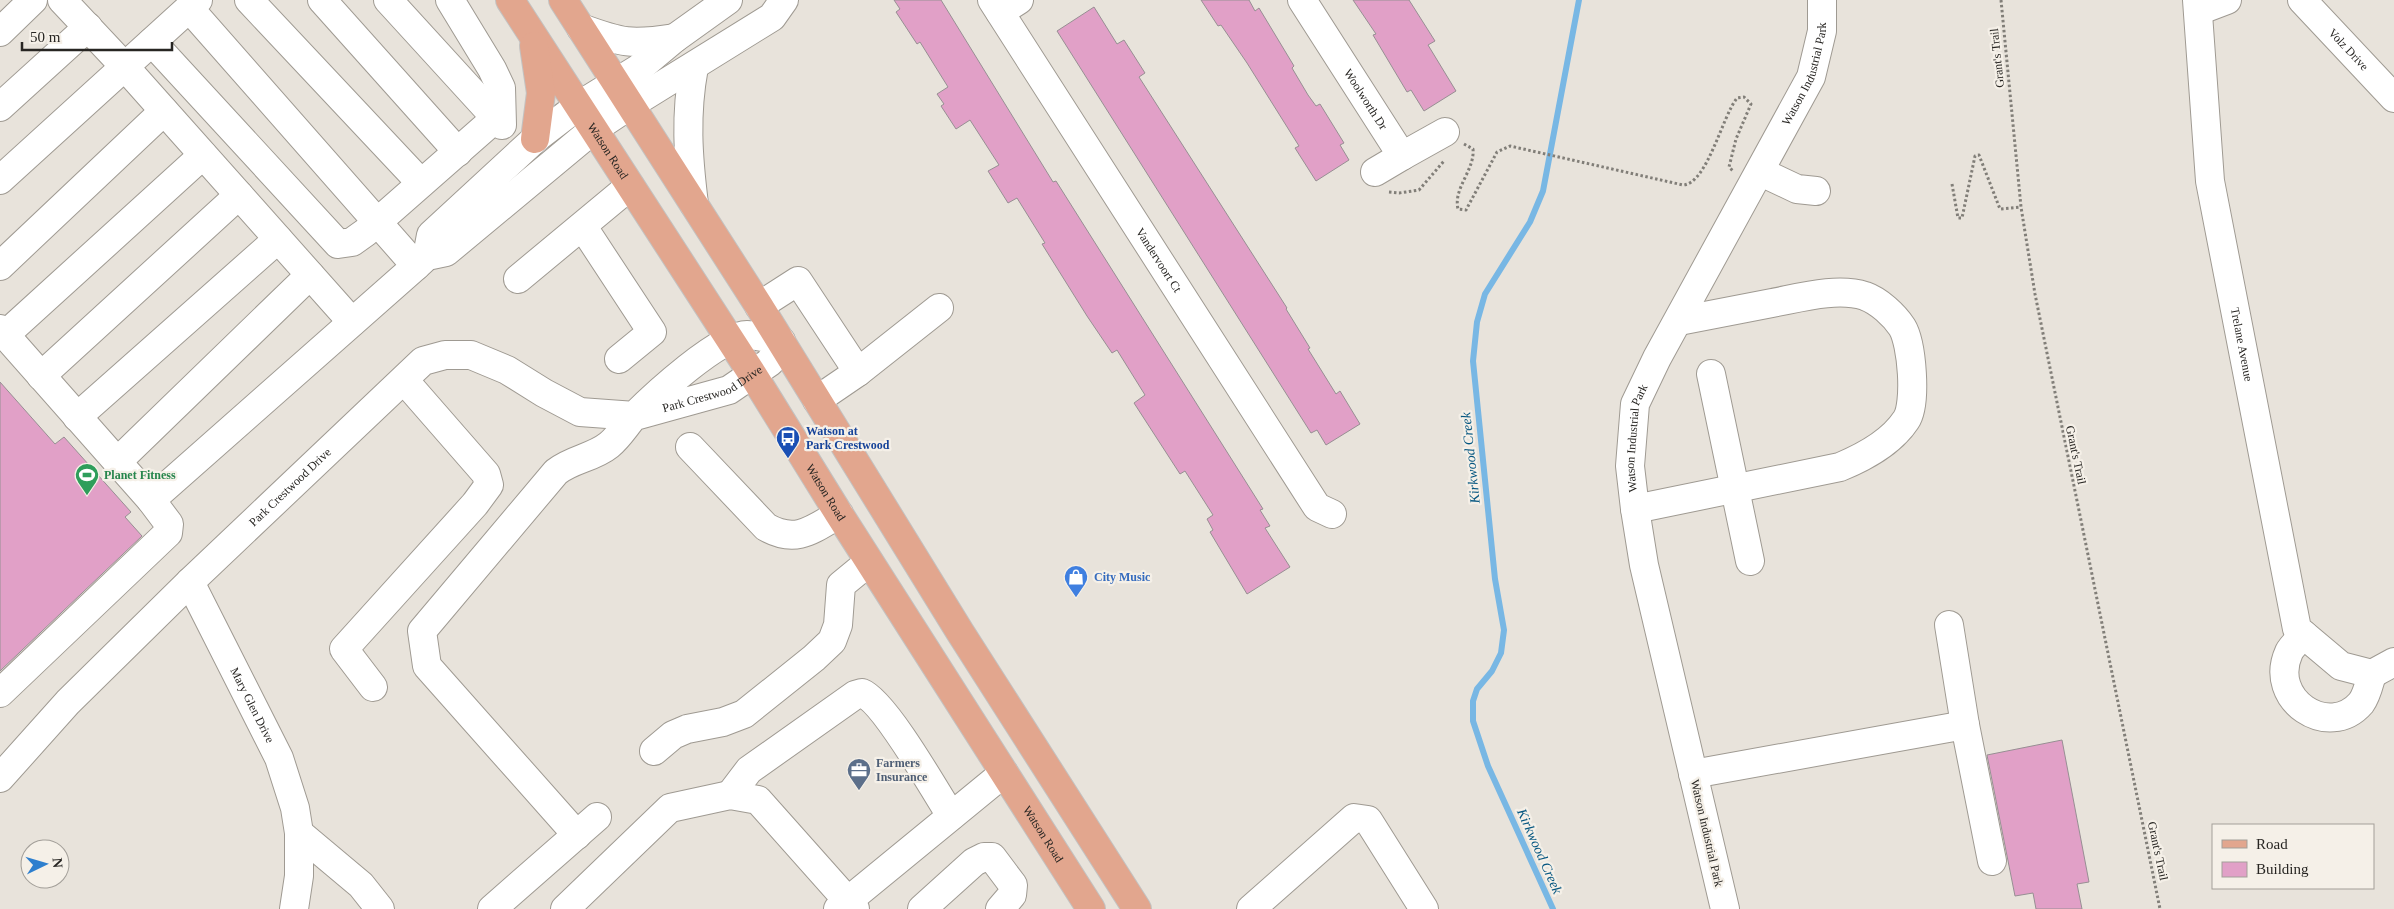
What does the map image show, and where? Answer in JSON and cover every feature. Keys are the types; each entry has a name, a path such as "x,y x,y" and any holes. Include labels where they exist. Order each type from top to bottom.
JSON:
{"main road":[{"name":"Watson Road","path":"510,0 730,339 869,562 1091,909"},
{"path":"563,0 818,400 1130,907"},
{"path":"532,35 541,93 534,139"}],"street":[{"path":"0,32 33,0"},
{"path":"62,0 125,67 352,322"},
{"path":"249,0 421,183"},
{"path":"322,0 456,153 480,157 498,140 502,126 497,111 388,0"},
{"path":"450,0 492,69 501,88 497,111"},
{"path":"422,261 431,234 534,139 578,106 614,82 638,69 675,38 728,0"},
{"name":"Woolworth Dr","path":"1302,0 1402,156"},
{"name":"Watson Industrial Park","path":"1726,909 1644,565 1630,466 1635,404 1811,76 1822,31 1822,0"},
{"path":"2197,5 2226,0"},
{"name":"Volz Drive","path":"2302,0 2394,98"},
{"path":"151,500 422,261 446,252 594,129 630,104 694,67 772,17 780,2"},
{"path":"0,180 194,4 378,221 422,261"},
{"name":"Vandervoort Ct","path":"1004,4 1317,507 1332,514"},
{"name":"Trelane Avenue","path":"2197,5 2210,181 2297,629 2341,666 2383,668"},
{"path":"0,107 88,27"},
{"path":"581,28 623,42 644,43 675,38"},
{"path":"152,42 338,244 352,242 456,153"},
{"path":"694,67 690,89 687,149 694,204"},
{"path":"0,266 164,111"},
{"path":"1375,172 1402,156 1453,139"},
{"path":"0,693 168,533 169,524 151,500 2,332 203,155"},
{"path":"1761,172 1797,188 1816,191"},
{"path":"518,280 630,186"},
{"path":"41,376 239,196"},
{"path":"582,227 652,332 619,359"},
{"path":"77,417 278,240"},
{"path":"117,462 310,275"},
{"path":"759,306 798,281 858,372"},
{"path":"1635,509 1840,467 1861,459 1881,446 1907,419 1913,398 1912,374 1903,329 1886,308 1865,296 1825,292 1678,321"},
{"path":"818,400 858,372 939,308"},
{"name":"Park Crestwood Drive","path":"0,778 68,702 190,582 423,361 445,355 471,355 507,370 544,394 580,412 635,416 729,390 770,362 781,341 746,335 730,339 705,354 635,416"},
{"path":"1711,374 1741,487 1750,561"},
{"path":"373,687 344,649 475,504 489,485 486,474 404,380"},
{"path":"577,835 426,666 422,631 556,472 566,464 597,454 611,444 635,416"},
{"path":"690,447 766,527 780,535 789,536 811,531 839,514"},
{"path":"654,751 673,735 687,729 722,722 744,714 814,658 832,640 839,619 841,585 869,562"},
{"name":"Mary Glen Drive","path":"190,582 278,758 295,808 299,833 299,876 294,909"},
{"path":"1949,625 1965,725 1992,860"},
{"path":"2304,635 2289,651 2284,673 2289,694 2302,710 2318,715 2336,717 2348,713 2360,704 2383,668"},
{"path":"730,795 750,770 855,695 862,693 871,696 916,759 951,816"},
{"path":"1694,774 1965,725"},
{"path":"565,909 670,808 730,795 758,800 847,906 1004,773"},
{"path":"492,909 597,817"},
{"path":"1251,909 1354,818 1368,820 1424,909"},
{"path":"299,833 361,885 380,909"},
{"path":"922,909 974,862 984,857 992,857 1013,885 1012,895 1000,909"}],"path":[{"name":"Grant's Trail","path":"2001,0 2021,207 2035,294 2160,909"},
{"path":"1453,139 1473,149 1474,159 1456,201 1458,208 1466,210 1497,152 1510,146 1690,185 1698,177 1706,162 1729,109 1737,98 1744,97 1751,104 1736,139 1729,167 1734,172 1761,172"},
{"path":"1952,184 1958,218 1962,218 1974,156 1979,155 2000,209 2021,207"},
{"path":"1375,172 1373,182 1380,190 1399,193 1419,190 1446,159"}],"building":[{"path":"894,0 941,0 1053,182 1056,181 1263,509 1260,510 1270,526 1265,528 1290,567 1247,594 1210,532 1213,530 1207,519 1213,515 1185,471 1180,474 1134,403 1145,395 1117,350 1112,353 1087,316 1042,244 1045,243 1017,198 1008,203 988,171 999,165 970,120 956,129 941,106 944,104 937,94 948,87 920,42 917,44 896,12 900,9"},
{"path":"1201,0 1249,0 1255,11 1259,8 1294,66 1292,68 1308,95 1316,106 1320,104 1344,143 1340,145 1349,160 1316,181 1295,148 1299,146 1247,63 1221,25 1218,26"},
{"path":"1353,0 1409,0 1435,41 1428,45 1456,91 1424,111 1411,90 1407,92 1373,35 1376,34"},
{"path":"1094,7 1117,44 1124,40 1145,73 1139,77 1287,308 1310,348 1308,349 1336,394 1340,391 1360,424 1326,445 1317,430 1311,433 1057,31"},
{"path":"0,382 55,444 64,437 131,512 125,517 142,536 0,671"},
{"path":"2062,740 2089,882 2077,884 2082,909 2036,909 2033,893 2015,896 1987,755"}],"waterway":[{"name":"Kirkwood Creek","path":"1553,909 1488,766 1473,721 1473,701 1477,689 1492,671 1501,653 1504,630 1495,579 1473,361 1477,322 1485,294 1530,222 1543,191 1579,0"}],"place":[{"name":"Watson at Park Crestwood","path":"788,459"},
{"name":"Planet Fitness","path":"87,496"},
{"name":"City Music","path":"1076,598"},
{"name":"Farmers Insurance","path":"859,791"}]}
